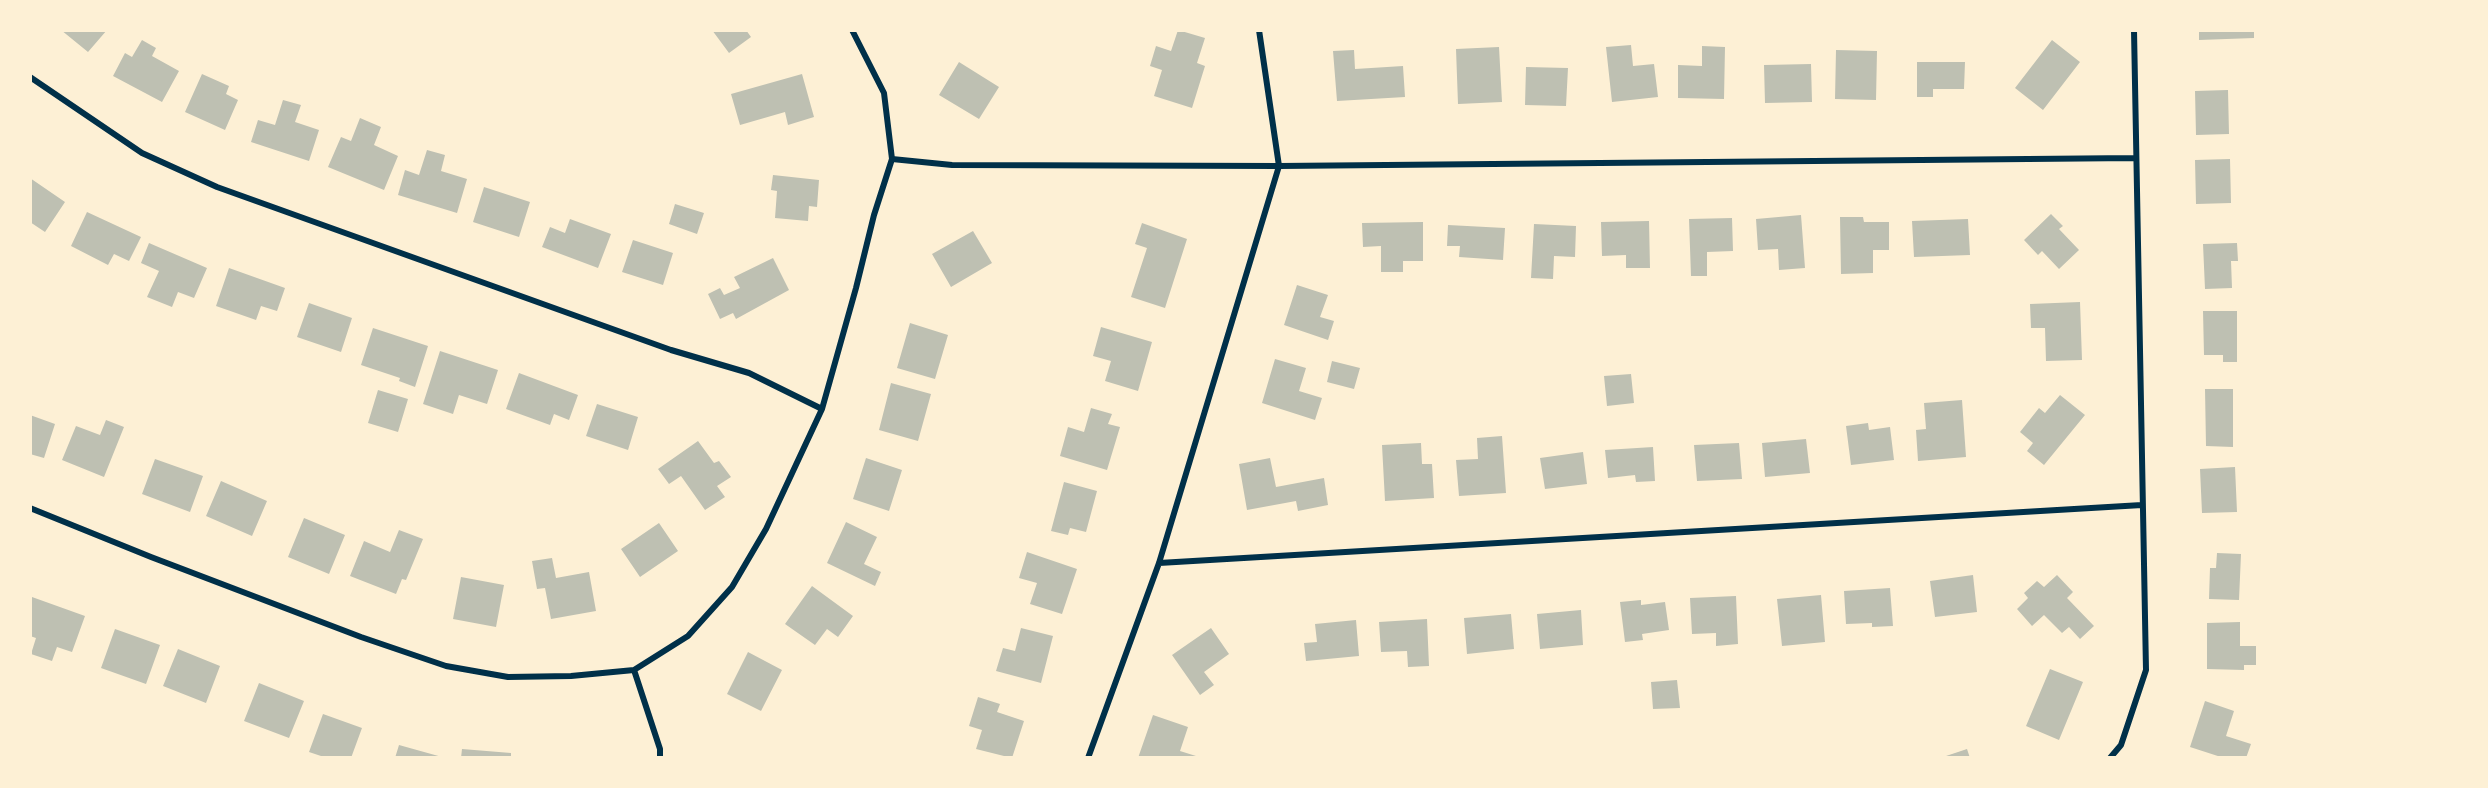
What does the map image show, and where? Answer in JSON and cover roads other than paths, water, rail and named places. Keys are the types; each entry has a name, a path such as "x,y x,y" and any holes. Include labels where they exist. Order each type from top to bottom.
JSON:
{"street":[{"path":"30,508 360,637 446,666 508,677 571,676 634,670 688,636 732,587 766,530 822,409 874,215 892,159 884,93 852,30"},
{"path":"1088,758 1158,563 1279,166 1259,30"},
{"path":"2110,758 2121,745 2146,670 2134,30"},
{"path":"30,77 142,153 217,187 671,350 748,373 822,409"},
{"path":"892,159 952,165 1279,166 2135,158"},
{"path":"1158,563 2142,505"},
{"path":"634,670 660,749 660,758"}]}
